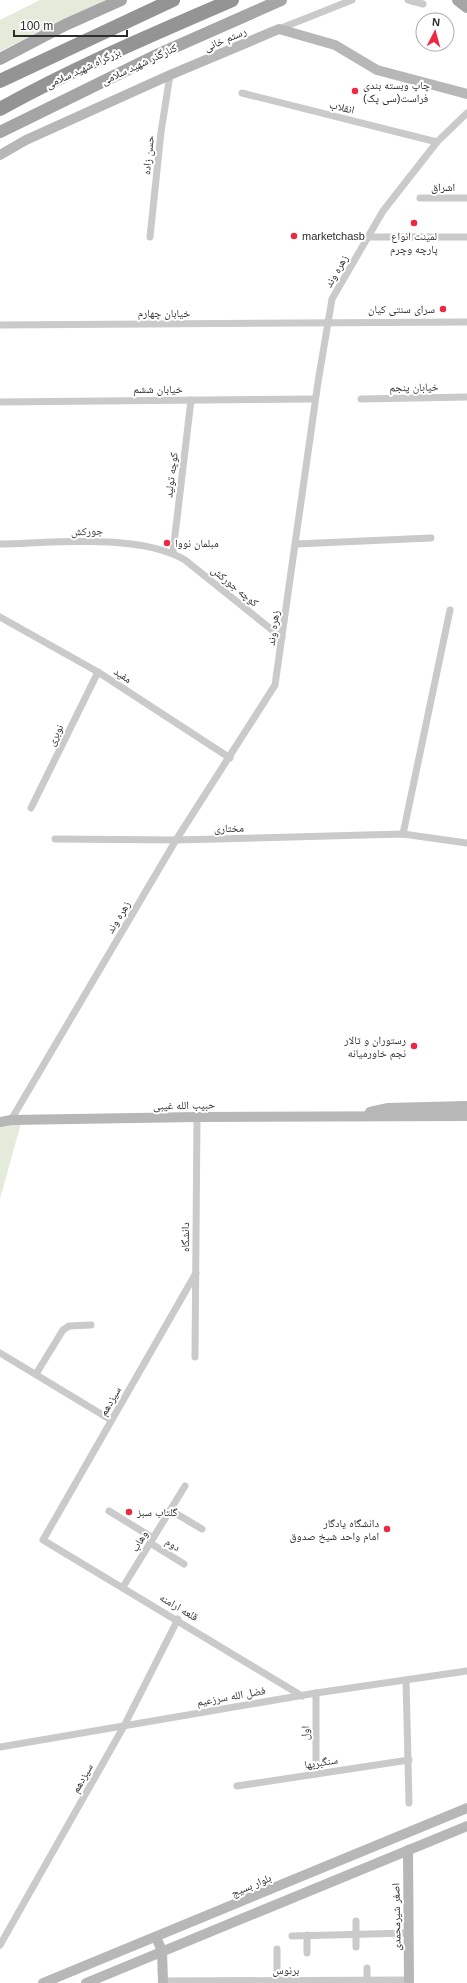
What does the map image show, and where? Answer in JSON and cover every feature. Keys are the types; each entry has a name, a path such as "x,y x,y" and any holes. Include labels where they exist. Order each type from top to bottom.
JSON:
{"highway":[{"path":"0,81 173,0"},
{"name":"بزرگراه شهید سلامی","path":"0,109 26,94 130,45 232,0"}],"main road":[{"path":"0,59 65,25 120,0"},
{"name":"کنارگذر شهید سلامی","path":"0,132 159,54 280,0"},
{"path":"458,0 467,7"},
{"path":"279,29 335,45 377,70 467,94"},
{"name":"رستم خانی","path":"0,155 26,140 170,75 279,29"},
{"name":"حبیب الله غیبی","path":"357,1117 388,1108 467,1106"},
{"name":"حبیب الله غیبی","path":"0,1122 11,1120 197,1117 467,1116"},
{"name":"حبیب الله غیبی","path":"0,1118 11,1120"},
{"name":"بلوار بسیج","path":"44,1983 467,1808"},
{"path":"86,1983 467,1826"},
{"name":"اصغر شیرمحمدی","path":"408,1850 409,1982"},
{"path":"156,1937 162,1951 163,1982"}],"street":[{"path":"279,29 352,0"},
{"path":"408,0 423,4"},
{"name":"حسن زاده","path":"150,237 161,132 170,75"},
{"name":"انقلاب","path":"242,93 437,142"},
{"name":"زهره وند","path":"11,1120 176,840 276,685 315,399 332,299 383,210 437,142 467,113"},
{"name":"اشراق","path":"420,198 467,198"},
{"path":"368,237 467,236"},
{"name":"خیابان چهارم","path":"0,325 467,322"},
{"name":"خیابان پنجم","path":"361,399 467,397"},
{"name":"خیابان ششم","path":"0,402 315,399"},
{"name":"کوچه تولید","path":"173,552 191,400"},
{"path":"296,544 431,538"},
{"name":"جورکش","path":"0,544 110,541 173,552"},
{"name":"کوچه جورکش","path":"173,552 282,638"},
{"path":"403,834 450,610"},
{"name":"مفید","path":"0,617 98,672 230,758"},
{"name":"نوبری","path":"31,808 98,672"},
{"name":"مختاری","path":"55,839 176,840 403,834 467,843"},
{"name":"دانشگاه","path":"195,1357 197,1117"},
{"name":"سیزدهم","path":"43,1540 196,1273"},
{"path":"36,1374 62,1330 69,1326 91,1325"},
{"path":"0,1353 111,1420"},
{"name":"وهاب","path":"123,1587 185,1486"},
{"path":"170,1510 202,1529"},
{"name":"دوم","path":"109,1511 184,1564"},
{"name":"قلعه ارامنه","path":"43,1540 178,1619 302,1696"},
{"name":"سیزدهم","path":"0,1945 124,1726 178,1619"},
{"name":"فضل الله سرزعیم","path":"0,1746 316,1693 467,1670"},
{"path":"406,1680 409,1803"},
{"name":"اول","path":"316,1693 316,1774"},
{"name":"سنگبریها","path":"237,1786 409,1760"},
{"path":"356,1921 356,1947"},
{"path":"292,1936 408,1933"},
{"path":"307,1935 307,1953"},
{"path":"276,1950 276,1981"},
{"path":"367,1968 367,1981"},
{"name":"برنوس","path":"163,1982 409,1982"}],"green space":[{"path":"40,0 106,0 0,51 0,20"},
{"path":"21,1123 0,1199 0,1126"}],"place":[{"name":"چاپ وبسته بندی فراست(سی پک)","path":"355,91"},
{"name":"لمینت انواع پارچه وچرم","path":"414,223"},
{"name":"marketchasb","path":"294,236"},
{"name":"سرای سنتی کیان","path":"443,309"},
{"name":"مبلمان نووا","path":"167,543"},
{"name":"رستوران و تالار نجم خاورمیانه","path":"414,1046"},
{"name":"گلتاب سبز","path":"129,1512"},
{"name":"دانشگاه یادگار امام واحد شیخ صدوق","path":"387,1529"}]}
